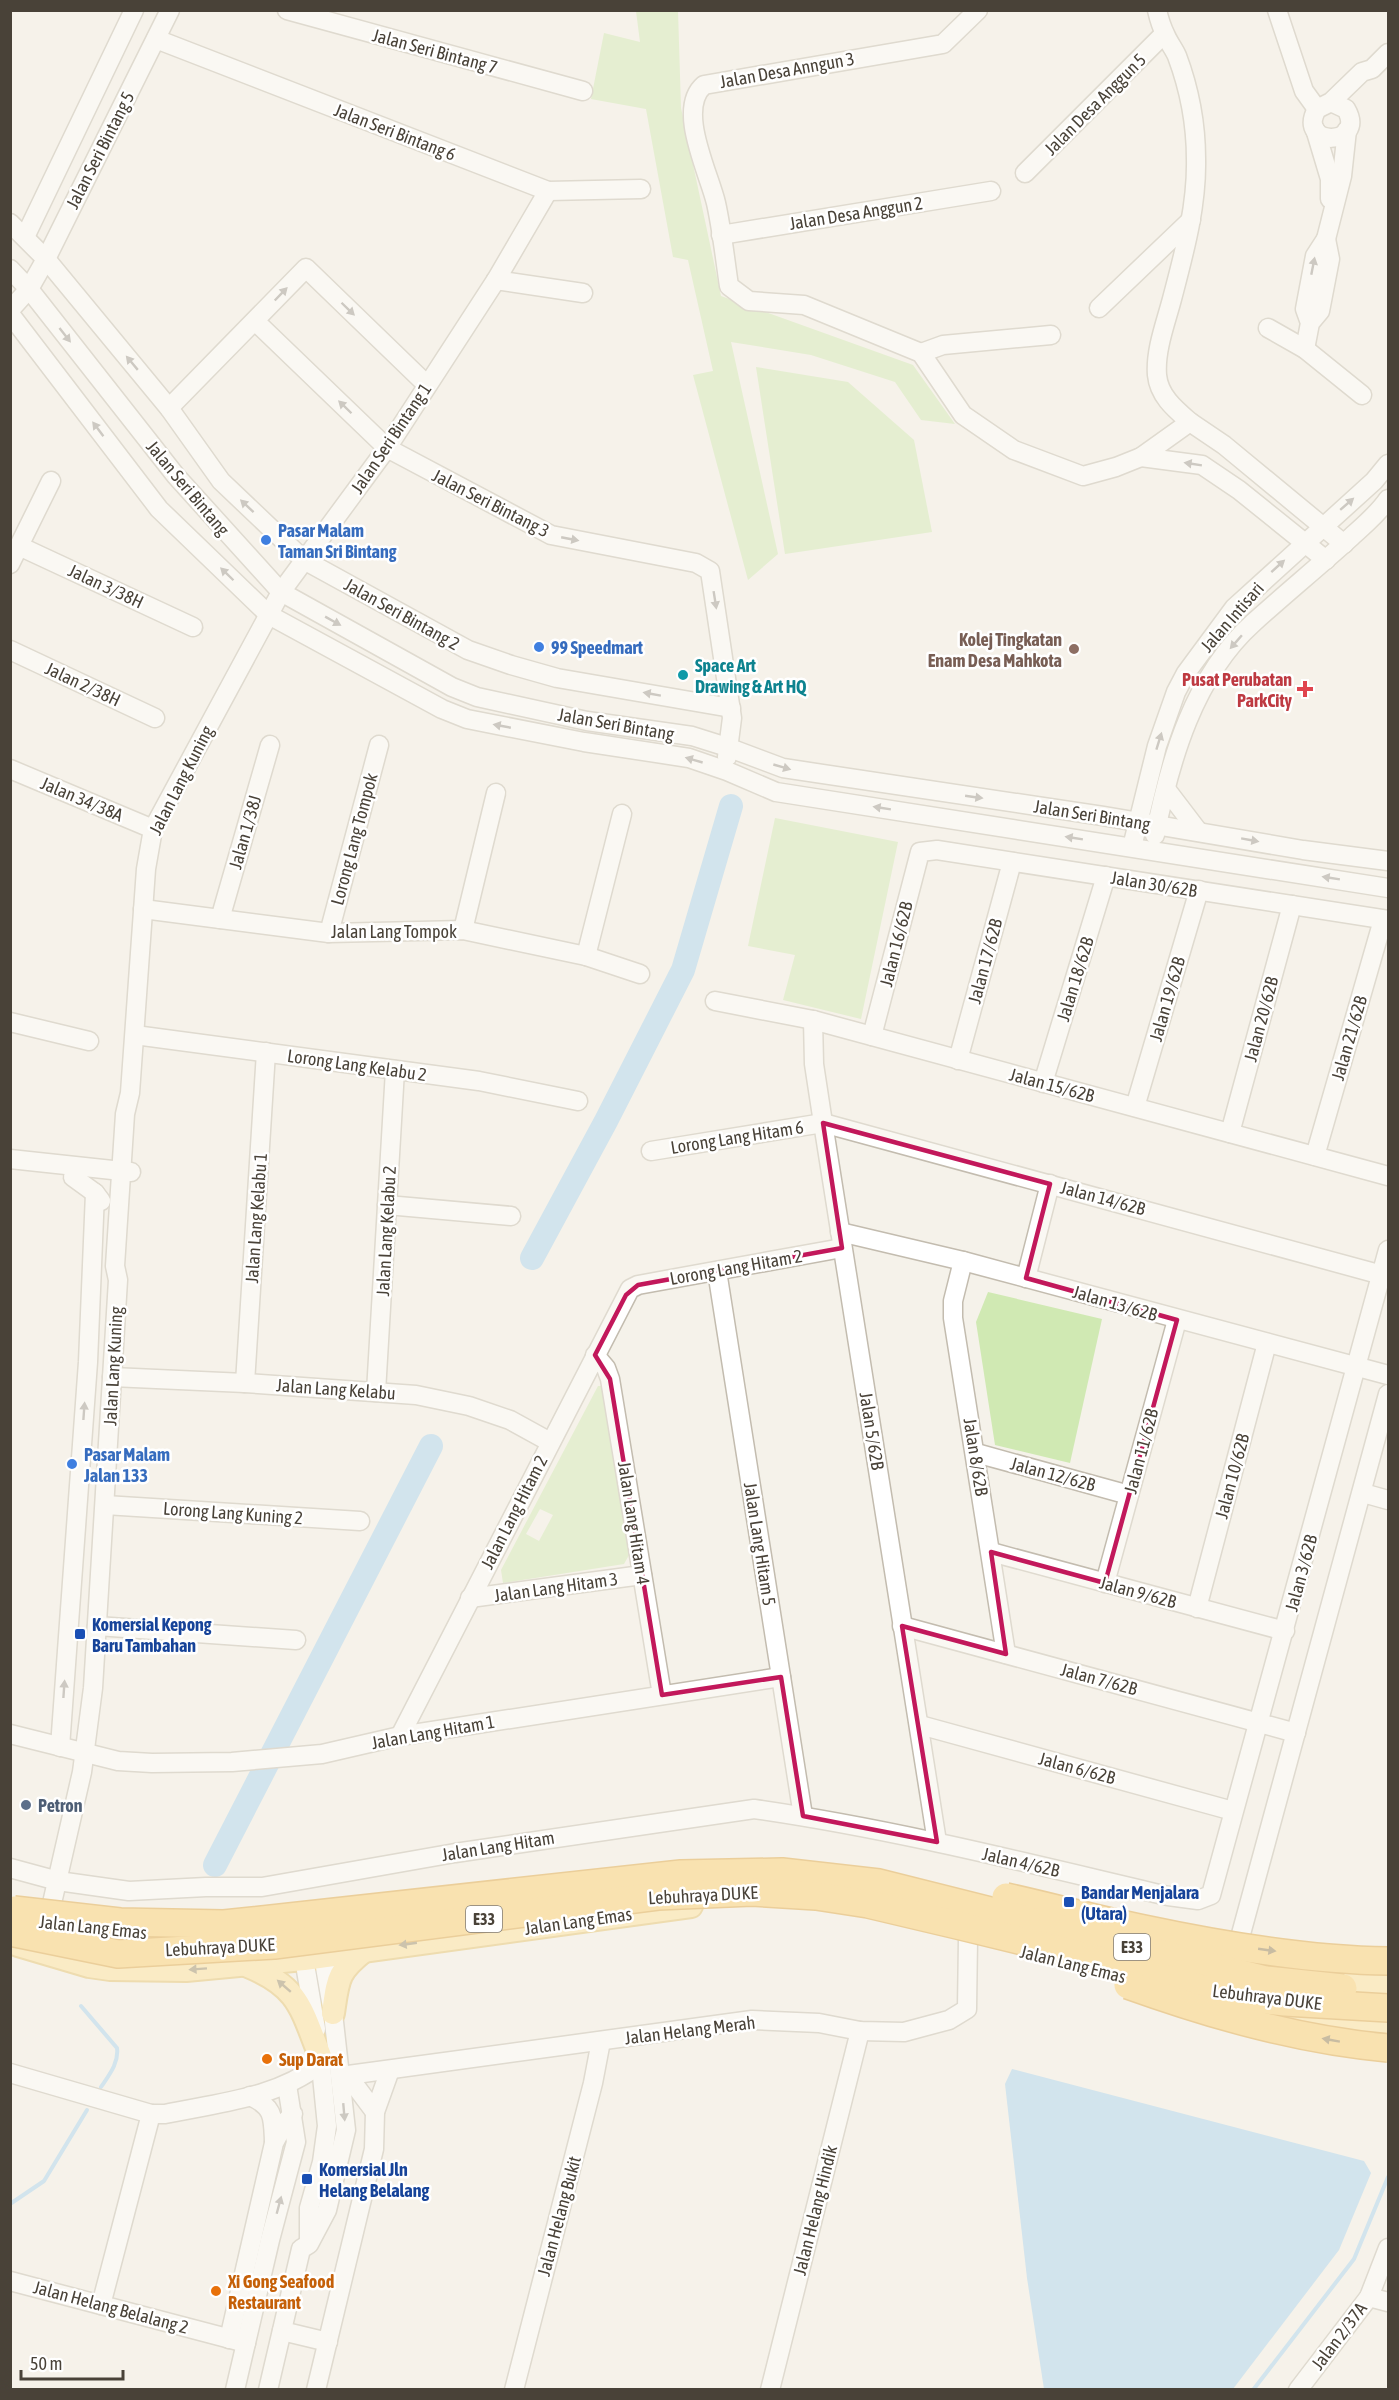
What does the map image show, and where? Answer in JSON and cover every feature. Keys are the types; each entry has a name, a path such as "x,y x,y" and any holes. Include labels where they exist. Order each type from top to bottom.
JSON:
{"highway":[{"name":"Lebuhraya DUKE","path":"12,1919 224,1924 681,1874 782,1872 879,1883 962,1888 1143,1929 1332,1959 1387,1986"},
{"name":"Lebuhraya DUKE","path":"12,1919 118,1954 274,1945 658,1896 784,1893 868,1904 963,1932 1092,1958 1228,1996 1285,2002 1387,1986"},
{"path":"963,1932 1196,2009 1276,2030 1363,2046 1389,2048"}],"main road":[{"name":"Jalan Lang Emas","path":"12,1919 129,1934 228,1932 308,1926 389,1909 667,1867 775,1865 898,1879 1233,1966 1302,1979 1387,1986"},
{"name":"Jalan Lang Emas","path":"10,1943 89,1966 110,1969 186,1970 313,1958 681,1907 736,1902 789,1902 834,1906 963,1932 1217,2004 1277,2016 1389,2022"},
{"path":"47,1924 49,1942 62,1950 149,1968"},
{"path":"333,2013 342,1971 348,1963 365,1950"},
{"path":"247,1965 266,1973 289,1989 302,2010 320,2060"},
{"path":"1127,1977 1208,1986 1219,1984 1233,1966"},
{"path":"1233,1966 1235,1988 1241,1997 1248,2001 1359,2020"}],"street":[{"path":"25,237 134,10"},
{"name":"Jalan Seri Bintang 5","path":"10,312 29,289 45,259 170,10"},
{"name":"Jalan Seri Bintang 7","path":"287,10 583,91"},
{"name":"Jalan Desa Anngun 3","path":"722,235 716,202 701,158 694,121 692,102 696,91 704,85 943,44 978,10"},
{"path":"1157,10 1164,34 1176,54 1184,80 1194,128 1196,188 1192,219 1162,336 1157,375 1162,394 1190,422 1224,445 1344,544"},
{"path":"1277,10 1304,91 1324,106 1346,109 1348,124 1339,137 1328,139 1315,129"},
{"name":"Jalan Desa Anggun 5","path":"1025,173 1164,34"},
{"name":"Jalan Seri Bintang 6","path":"156,39 548,191 641,189"},
{"path":"1305,349 1310,323 1305,309 1315,256 1326,238 1342,176 1348,124 1356,94 1372,69 1389,53"},
{"path":"1331,213 1329,179 1313,118 1362,72 1372,69"},
{"name":"Jalan Seri Bintang 1","path":"281,592 387,448 496,280 548,191"},
{"name":"Jalan Desa Anggun 2","path":"722,235 991,191"},
{"path":"1099,308 1192,219"},
{"name":"Jalan Seri Bintang 2","path":"10,223 45,259 169,408 220,481 304,560 468,650 557,678 731,708"},
{"path":"722,235 729,286 749,301 804,305 921,353 963,415 1014,450 1083,476 1141,457 1190,422"},
{"path":"169,408 306,268 428,385"},
{"name":"Jalan Seri Bintang","path":"10,269 29,289 176,477 281,592 452,687 477,697 587,721 692,736 783,768 1103,816 1303,850 1389,861"},
{"path":"496,280 583,293"},
{"name":"Jalan Seri Bintang","path":"10,312 159,509 269,615 442,709 467,719 584,742 689,758 776,792 1389,888"},
{"name":"Jalan Seri Bintang 3","path":"255,321 387,448 551,535 696,562 710,572 731,708 731,728 727,747"},
{"path":"1268,328 1305,349 1362,395"},
{"path":"921,353 943,345 1051,335"},
{"path":"1141,457 1202,465 1249,498 1326,560"},
{"name":"Jalan Intisari","path":"1132,847 1157,746 1176,692 1186,673 1234,608 1374,481 1389,464"},
{"path":"1249,498 1264,478"},
{"path":"10,564 51,481"},
{"name":"Jalan Intisari","path":"1152,850 1173,761 1196,701 1217,666 1251,624 1344,544 1389,500"},
{"name":"Jalan 3/38H","path":"20,546 193,627"},
{"name":"Jalan Lang Kuning","path":"47,1924 85,1754 105,1505 118,1280 115,1266 135,1115 130,1093 146,869 153,829 281,592"},
{"name":"Jalan 2/38H","path":"10,650 155,718"},
{"name":"Jalan 1/38J","path":"220,918 270,745"},
{"name":"Lorong Lang Tompok","path":"329,933 379,745"},
{"path":"727,747 727,758 731,765 755,783"},
{"name":"Jalan 34/38A","path":"10,769 153,829"},
{"path":"1166,789 1198,831"},
{"path":"1103,816 1133,801 1146,790"},
{"path":"463,930 496,793"},
{"path":"586,956 622,814"},
{"name":"Jalan 30/62B","path":"920,852 937,850 1386,920"},
{"name":"Jalan 16/62B","path":"872,1036 920,852"},
{"name":"Jalan 17/62B","path":"958,1060 1012,862"},
{"name":"Jalan 18/62B","path":"1043,1083 1106,876"},
{"name":"Jalan 19/62B","path":"1135,1107 1199,890"},
{"name":"Jalan 20/62B","path":"1230,1133 1292,905"},
{"name":"Jalan Lang Tompok","path":"143,909 329,933 463,930 586,956 640,974"},
{"name":"Jalan 21/62B","path":"1315,1156 1386,920"},
{"name":"Jalan 15/62B","path":"714,1001 813,1020 1389,1176"},
{"name":"Jalan 5/62B","path":"813,1020 814,1064 937,1842"},
{"path":"10,1022 89,1041"},
{"name":"Lorong Lang Kelabu 2","path":"135,1035 479,1081 579,1101"},
{"name":"Jalan Lang Kelabu 1","path":"245,1383 266,1052"},
{"name":"Jalan Lang Kelabu 2","path":"376,1392 396,1070"},
{"name":"Lorong Lang Hitam 6","path":"651,1151 823,1123"},
{"name":"Jalan 14/62B","path":"823,1123 1382,1275"},
{"path":"10,1159 126,1177"},
{"path":"10,1170 73,1177 126,1177"},
{"path":"73,1177 95,1193 109,1211 114,1222 117,1247"},
{"name":"Jalan Lang Kuning","path":"118,1280 123,1266 126,1177"},
{"path":"1026,1278 1050,1184"},
{"path":"60,1747 88,1362 95,1193"},
{"path":"387,1205 511,1216"},
{"name":"Jalan 13/62B","path":"841,1240 963,1262 1389,1376"},
{"name":"Lorong Lang Hitam 2","path":"630,1289 638,1285 717,1271 841,1240"},
{"name":"Jalan 3/62B","path":"1211,1895 1389,1250"},
{"name":"Jalan 8/62B","path":"963,1262 953,1301 953,1318 1006,1654"},
{"name":"Jalan Lang Hitam 5","path":"717,1271 803,1816"},
{"name":"Jalan Lang Hitam 2","path":"400,1736 630,1289"},
{"name":"Jalan 11/62B","path":"1105,1583 1177,1320"},
{"name":"Jalan 10/62B","path":"1197,1608 1267,1343"},
{"name":"Jalan Lang Hitam 4","path":"595,1355 606,1368 610,1379 662,1695"},
{"name":"Jalan Lang Kelabu","path":"112,1377 245,1383 416,1395 469,1406 510,1420 550,1442"},
{"name":"Jalan 3/62B","path":"1233,1966 1389,1394"},
{"name":"Jalan 12/62B","path":"976,1453 1129,1495"},
{"path":"1363,1493 1389,1500"},
{"name":"Lorong Lang Kuning 2","path":"105,1505 360,1521"},
{"name":"Jalan 9/62B","path":"991,1552 1285,1631"},
{"name":"Jalan Lang Hitam 3","path":"470,1598 642,1575"},
{"path":"97,1626 296,1640"},
{"name":"Jalan 7/62B","path":"903,1626 1296,1733"},
{"name":"Jalan Lang Hitam 1","path":"10,1734 85,1754 135,1763 242,1761 305,1756 400,1736 781,1677"},
{"name":"Jalan 6/62B","path":"920,1725 1233,1811"},
{"name":"Jalan Lang Hitam","path":"57,1881 129,1891 262,1887 465,1851 754,1809 803,1816 937,1842"},
{"name":"Jalan 4/62B","path":"937,1842 1168,1896 1198,1900 1211,1895"},
{"path":"10,1869 57,1881"},
{"path":"268,2390 305,2247 309,2208 322,2162 327,2126 313,1958 308,1926"},
{"name":"Jalan Helang Merah","path":"344,2076 752,2020 819,2023 860,2031 904,2032 950,2020 967,2009 963,1932"},
{"path":"305,2247 327,2210 344,2147 346,2130 344,2076 333,2013 313,1958"},
{"name":"Jalan Helang Hindik","path":"770,2390 860,2031"},
{"name":"Jalan Helang Bukit","path":"514,2390 590,2094 601,2041"},
{"path":"10,2073 151,2114 165,2114 250,2096 287,2085 306,2075 320,2060"},
{"path":"316,2390 374,2149 375,2112 390,2070"},
{"path":"344,2076 375,2112"},
{"path":"237,2341 270,2240 296,2142 287,2085"},
{"path":"235,2390 237,2341 273,2142 273,2124 269,2108 263,2102 250,2096"},
{"path":"101,2305 151,2114"},
{"path":"273,2142 293,2114"},
{"path":"270,2240 305,2247"},
{"name":"Jalan 2/37A","path":"1298,2390 1369,2297 1389,2248"},
{"name":"Jalan Helang Belalang 2","path":"10,2281 237,2341"},
{"path":"1369,2297 1389,2302"},
{"path":"282,2331 328,2342"}],"highlighted area":[{"path":"823,1123 1050,1184 1026,1278 1177,1320 1105,1583 991,1552 1006,1654 902,1626 937,1842 803,1816 781,1677 662,1695 610,1379 595,1355 626,1295 638,1285 842,1248"}],"green space":[{"path":"636,11 678,11 681,108 721,296 913,365 955,424 921,420 895,382 811,355 731,342 778,554 748,580 693,375 713,371 688,260 673,257 646,109 591,99 604,33 640,42"},
{"path":"756,367 848,382 914,440 932,532 785,554"},
{"path":"775,818 898,842 861,1019 783,1000 795,955 748,946"},
{"path":"988,1292 1102,1319 1070,1463 995,1445 976,1322"},
{"path":"598,1386 603,1386 629,1555 624,1564 503,1583 501,1570","holes":["540,1509 553,1515 539,1541 526,1534"]}],"water":[{"path":"1012,2069 1364,2161 1371,2173 1339,2250 1233,2389 1044,2389 1027,2278 1005,2084"}],"waterway":[{"path":"532,1258 606,1121 683,970 731,806"},
{"path":"215,1865 431,1446"},
{"path":"81,2006 117,2048 115,2064 101,2087"},
{"path":"10,2204 44,2181 87,2110"},
{"path":"1253,2390 1354,2259 1388,2177"}],"place":[{"name":"Pasar Malam Taman Sri Bintang","path":"266,540"},
{"name":"99 Speedmart","path":"539,647"},
{"name":"Kolej Tingkatan Enam Desa Mahkota","path":"1074,649"},
{"name":"Space Art Drawing & Art HQ","path":"683,675"},
{"name":"Pusat Perubatan ParkCity","path":"1305,689"},
{"name":"Pasar Malam Jalan 133","path":"72,1464"},
{"name":"Komersial Kepong Baru Tambahan","path":"80,1634"},
{"name":"Petron","path":"26,1805"},
{"name":"Bandar Menjalara (Utara)","path":"1069,1902"},
{"name":"Sup Darat","path":"267,2059"},
{"name":"Komersial Jln Helang Belalang","path":"307,2179"},
{"name":"Xi Gong Seafood Restaurant","path":"216,2291"}]}
